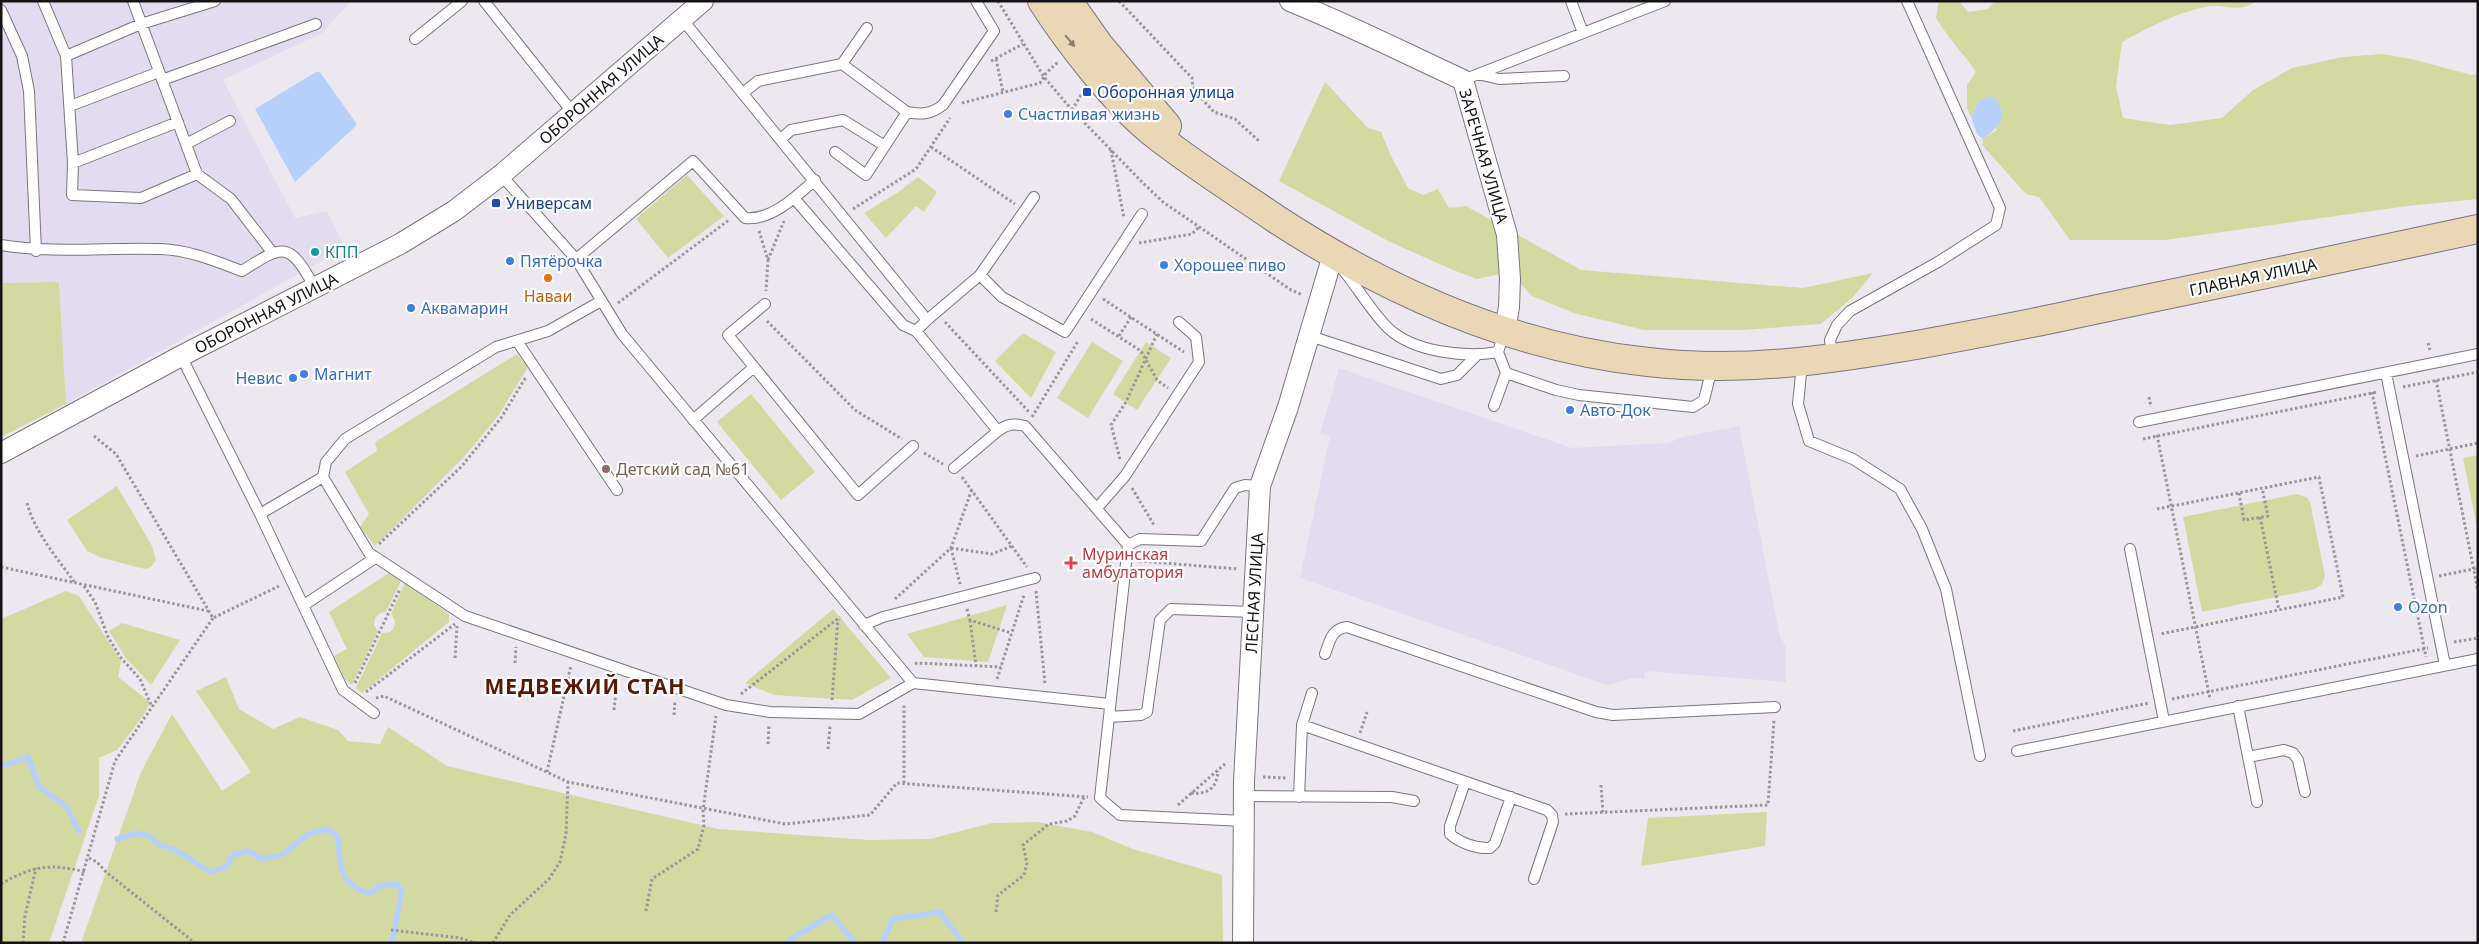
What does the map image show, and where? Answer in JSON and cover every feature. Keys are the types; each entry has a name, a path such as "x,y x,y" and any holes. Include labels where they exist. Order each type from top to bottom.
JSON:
{"main road":[{"name":"ГЛАВНАЯ УЛИЦА","path":"1042,1 1058,27 1125,107 1152,132 1190,160 1332,255 1428,302 1501,341 1648,362 1712,367 1832,360 2029,324 2478,229"},
{"path":"1068,1 1099,45 1163,120 1190,160"}],"street":[{"name":"ОБОРОННАЯ УЛИЦА","path":"1,452 181,356 315,288 422,231 454,211 501,175 704,1"},
{"name":"ЗАРЕЧНАЯ УЛИЦА","path":"1290,1 1347,24 1369,37 1470,77 1507,235 1510,288 1501,341"},
{"name":"ЛЕСНАЯ УЛИЦА","path":"1243,943 1244,786 1260,486 1310,336 1332,255"}],"lane":[{"path":"133,1 197,174 231,199 272,252"},
{"path":"66,56 141,24 215,1"},
{"path":"415,39 462,1"},
{"path":"484,1 573,113"},
{"path":"842,64 907,112 919,115 933,112 943,105 994,31 976,1"},
{"path":"1571,1 1583,33"},
{"path":"1470,77 1665,1"},
{"path":"1832,360 1830,340 1836,325 1850,311 1938,262 1996,225 2000,208 1907,1"},
{"path":"46,2 66,56 73,163 72,195 141,198 197,174"},
{"path":"1,10 22,56 29,92 36,251"},
{"path":"682,19 928,320"},
{"path":"70,106 316,24"},
{"path":"743,93 758,81 842,64 867,28"},
{"path":"1470,77 1499,79 1564,76"},
{"path":"835,152 866,175 907,112"},
{"path":"781,139 791,130 844,120 885,146"},
{"path":"186,144 230,121"},
{"path":"73,163 178,122"},
{"path":"576,259 693,161 745,218 755,219 794,198 815,180"},
{"path":"501,175 576,259 622,334 912,683"},
{"path":"916,331 980,275 1034,196"},
{"path":"794,198 903,325 916,331 998,431"},
{"path":"980,275 1002,297 1065,332 1131,240 1142,214"},
{"path":"1,245 36,251 162,249 197,254 242,271 272,252 282,251 293,254 315,288"},
{"path":"1332,255 1388,328 1399,336 1420,345 1458,355 1477,355"},
{"path":"601,301 548,331 496,347 345,439 326,462 323,477 372,556 465,616 722,704 770,712 859,714 912,683 1110,704"},
{"path":"761,307 728,336 858,495 914,446"},
{"path":"1097,508 1125,476 1199,362 1196,337 1179,322"},
{"path":"1310,336 1441,379 1457,375 1477,355 1501,341 1506,373 1494,406"},
{"path":"517,341 617,490"},
{"path":"2139,422 2478,354"},
{"path":"181,356 260,514 343,690 374,713"},
{"path":"1803,363 1798,404 1809,441 1853,459 1900,489 1922,529 1946,589 1980,756"},
{"path":"693,420 754,366"},
{"path":"1506,373 1556,390 1579,395 1693,407 1704,400 1712,367"},
{"path":"2386,373 2444,665"},
{"path":"954,468 1006,425 1016,424 1025,426 1128,545 1100,798 1120,814 1244,821"},
{"path":"260,514 323,477"},
{"path":"1128,545 1140,539 1201,541 1235,488 1245,485 1260,486"},
{"path":"2130,550 2164,721"},
{"path":"304,605 372,556"},
{"path":"864,625 884,617 1032,579"},
{"path":"1109,717 1141,715 1147,712 1160,620 1170,609 1253,612"},
{"path":"1325,654 1332,634 1338,628 1347,627 1596,712 1613,715 1775,707"},
{"path":"2017,751 2478,659"},
{"path":"1299,796 1302,725 1312,693"},
{"path":"2238,706 2257,802"},
{"path":"1302,725 1548,810 1552,815 1553,822 1534,879"},
{"path":"2248,757 2284,750 2293,752 2298,760 2305,792"},
{"path":"1465,782 1450,826 1450,834 1456,839 1482,848 1490,848 1495,843 1511,797"},
{"path":"1244,786 1299,796 1392,798 1414,801"}],"path":[{"path":"998,1 1044,77 1072,110 1163,202 1291,290 1320,303"},
{"path":"1119,1 1192,78 1192,89 1214,112 1235,120 1260,142"},
{"path":"987,63 1023,44"},
{"path":"996,59 1004,92"},
{"path":"965,95 960,103 1040,83 1059,62"},
{"path":"1072,110 1083,91"},
{"path":"852,210 916,169 955,111"},
{"path":"931,147 1025,210"},
{"path":"1111,150 1131,240 1192,234 1199,227"},
{"path":"794,198 768,260 761,307 855,410 934,460 954,468 972,488 1032,579 1046,697"},
{"path":"607,311 739,213"},
{"path":"755,219 768,260"},
{"path":"1099,306 1107,291"},
{"path":"1103,299 1199,362"},
{"path":"1086,327 1095,312"},
{"path":"1119,336 1131,317"},
{"path":"1091,319 1141,350 1157,380 1178,394"},
{"path":"1025,426 1081,335"},
{"path":"2428,342 2449,449 2476,568 2478,591"},
{"path":"372,556 460,467 501,418 534,364"},
{"path":"2142,439 2478,372"},
{"path":"2370,376 2428,669"},
{"path":"2150,398 2212,712"},
{"path":"94,436 116,454 213,618"},
{"path":"2386,462 2478,443"},
{"path":"2147,637 2343,597 2319,477 2156,509"},
{"path":"884,617 882,611 951,548 972,488"},
{"path":"2239,493 2244,520 2268,516 2262,488"},
{"path":"28,503 30,512 45,542 75,583"},
{"path":"2260,517 2279,610"},
{"path":"951,548 992,554 1012,546"},
{"path":"951,548 970,620 976,666"},
{"path":"1126,560 1240,569"},
{"path":"1,567 208,611"},
{"path":"2410,582 2476,568"},
{"path":"356,700 405,577"},
{"path":"994,691 1011,633 1032,579"},
{"path":"63,943 85,872 115,761 213,618 292,580"},
{"path":"84,585 95,602 108,638 121,658 140,679 152,708"},
{"path":"646,911 652,879 698,849 704,825 703,810 722,704 851,608"},
{"path":"828,749 838,618"},
{"path":"970,620 1011,633"},
{"path":"356,700 458,622 455,658"},
{"path":"2013,730 2478,638"},
{"path":"547,772 574,652"},
{"path":"904,672 917,663 1001,667"},
{"path":"614,710 618,667"},
{"path":"898,692 905,704 904,784"},
{"path":"356,700 384,696 568,782 703,810 785,824 870,814 897,783 1100,798"},
{"path":"1552,815 1768,805 1775,707"},
{"path":"768,744 770,712"},
{"path":"1357,744 1367,712"},
{"path":"1164,817 1232,758"},
{"path":"1191,793 1207,792 1214,786 1218,771"},
{"path":"1244,786 1300,779"},
{"path":"493,943 510,915 549,879 560,862 566,834 568,782"},
{"path":"1602,785 1603,812"},
{"path":"996,912 998,895 1024,875 1027,862 1023,845 1049,824 1067,821 1075,816 1084,797"},
{"path":"89,858 97,862 106,872 195,943"},
{"path":"1,884 36,867 71,868 85,872"},
{"path":"22,943 25,916 36,867"},
{"path":"391,930 460,938 476,943"}],"shaded area":[{"path":"1,1 351,1 322,33 223,80 295,218 327,211 345,248 66,404 59,282 1,283"},
{"path":"1339,368 1572,448 1668,443 1683,437 1739,426 1780,637 1786,646 1786,682 1645,671 1644,679 1634,678 1607,685 1300,578 1330,436 1320,434"}],"green space":[{"path":"1939,1 1959,1 1968,12 1988,9 1995,1 2256,1 2243,7 2211,6 2182,13 2122,42 2116,86 2123,118 2170,125 2222,118 2253,90 2292,68 2343,57 2382,54 2411,59 2472,75 2478,74 2478,199 2407,206 2165,240 2070,240 2039,197 2026,194 1982,145 1983,139 1997,130 1978,102 1971,117 1967,108 1967,85 1976,72 1936,18"},
{"path":"1325,82 1368,128 1381,132 1408,188 1423,195 1438,189 1449,208 1466,206 1581,270 1803,288 1873,273 1853,297 1821,324 1743,330 1644,330 1574,313 1532,296 1510,272 1477,279 1453,270 1388,241 1279,181"},
{"path":"687,175 724,216 668,258 636,219"},
{"path":"918,177 937,192 924,212 916,206 886,238 864,213 900,191"},
{"path":"59,282 66,404 1,437 1,283"},
{"path":"1023,333 1056,352 1031,398 995,361"},
{"path":"1092,342 1123,361 1088,418 1057,398"},
{"path":"1146,342 1171,358 1137,410 1113,394"},
{"path":"517,354 528,367 498,416 464,457 375,546 360,527 369,514 345,472 377,451 375,442"},
{"path":"751,394 815,472 781,500 717,422"},
{"path":"2478,455 2478,532 2463,458"},
{"path":"117,486 152,546 156,560 151,567 145,569 102,558 87,551 67,520"},
{"path":"2296,494 2306,497 2310,502 2325,576 2322,584 2315,589 2202,612 2183,517"},
{"path":"389,573 401,581 386,612 376,617 374,625 378,631 352,685 345,679 334,656 347,649 329,612"},
{"path":"405,583 449,614 449,622 362,693 356,688 382,633 390,632 394,628 395,621 391,614"},
{"path":"66,591 79,596 121,661 118,677 150,702 143,716 117,750 99,758 99,796 49,943 1,943 1,619"},
{"path":"1007,605 988,662 924,657 907,634"},
{"path":"833,609 891,678 852,700 774,695 745,683"},
{"path":"122,623 180,640 151,685 125,657 109,631"},
{"path":"226,677 239,709 273,729 300,717 338,730 348,741 380,744 388,727 447,766 718,829 869,840 930,839 992,823 1037,822 1092,832 1133,849 1222,875 1223,943 81,943 141,772 172,714 222,791 251,772 196,691"},
{"path":"1767,812 1765,846 1641,866 1648,818"}],"water":[{"path":"316,72 320,72 356,123 356,126 295,182 255,109"},
{"path":"1992,96 2001,108 2001,119 1994,130 1983,139 1977,134 1971,117 1978,102"}],"waterway":[{"path":"1,766 28,757 39,787 66,806 79,831"},
{"path":"117,839 137,833 149,836 158,844 175,850 211,872 226,867 233,855 249,851 261,859 282,855 308,834 328,829 338,837 339,856 343,872 352,885 370,893 379,886 396,884 402,890 392,943"},
{"path":"882,943 893,919 940,912 963,943"},
{"path":"787,943 795,936 832,915 855,943"}],"place":[{"name":"Оборонная улица","path":"1087,92"},
{"name":"Счастливая жизнь","path":"1008,114"},
{"name":"Универсам","path":"496,203"},
{"name":"КПП","path":"315,252"},
{"name":"Пятёрочка","path":"510,261"},
{"name":"Хорошее пиво","path":"1164,265"},
{"name":"Наваи","path":"548,278"},
{"name":"Аквамарин","path":"411,308"},
{"name":"Магнит","path":"304,374"},
{"name":"Невис","path":"293,378"},
{"name":"Авто-Док","path":"1570,410"},
{"name":"Детский сад №61","path":"606,469"},
{"name":"Муринская амбулатория","path":"1071,563"},
{"name":"Ozon","path":"2398,607"}],"district":[{"name":"МЕДВЕЖИЙ СТАН","path":"585,686"}]}
